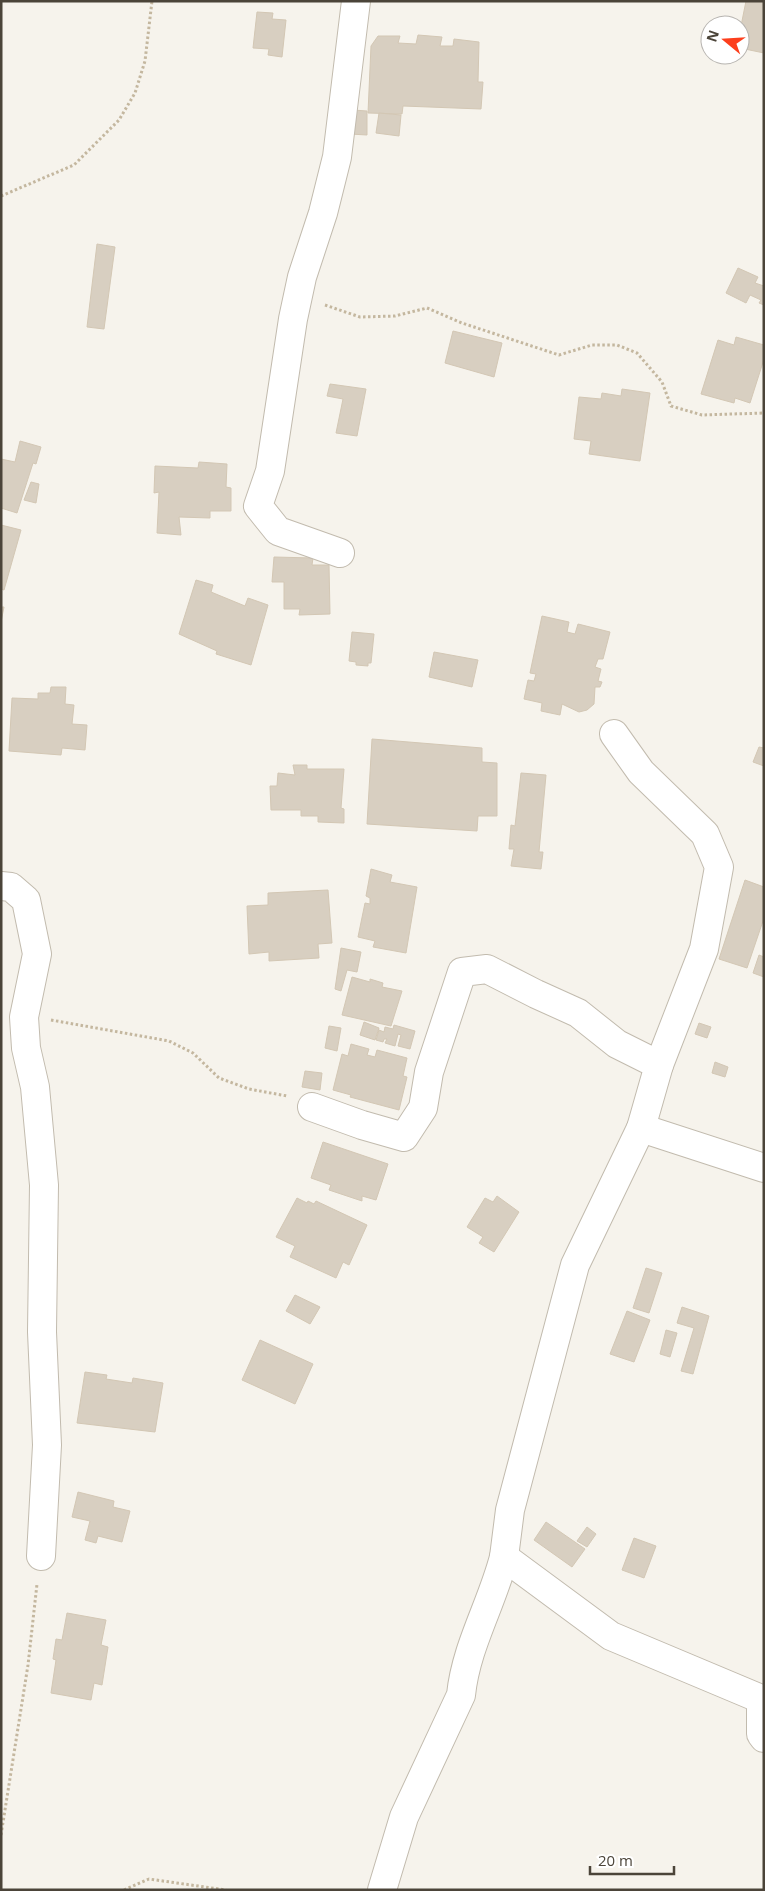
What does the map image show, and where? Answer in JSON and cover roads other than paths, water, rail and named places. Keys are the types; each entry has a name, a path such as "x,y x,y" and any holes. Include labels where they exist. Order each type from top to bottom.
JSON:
{"street":[{"path":"340,553 278,531 258,506 270,471 298,298 337,157 356,1"},
{"path":"382,1890 404,1817 461,1695 470,1654 496,1587 504,1557 510,1510 575,1264 641,1128 660,1065 704,949 719,867 705,834 641,772 614,734"},
{"path":"1,886 11,886 26,900 37,954 24,1017 26,1048 35,1087 44,1185 42,1332 47,1445 41,1556"},
{"path":"312,1107 362,1125 404,1137 423,1108 429,1072 462,972 487,969 536,994 578,1012 616,1044 660,1065"},
{"path":"641,1128 764,1168"},
{"path":"504,1557 611,1636 761,1699 761,1734 764,1738"}]}
